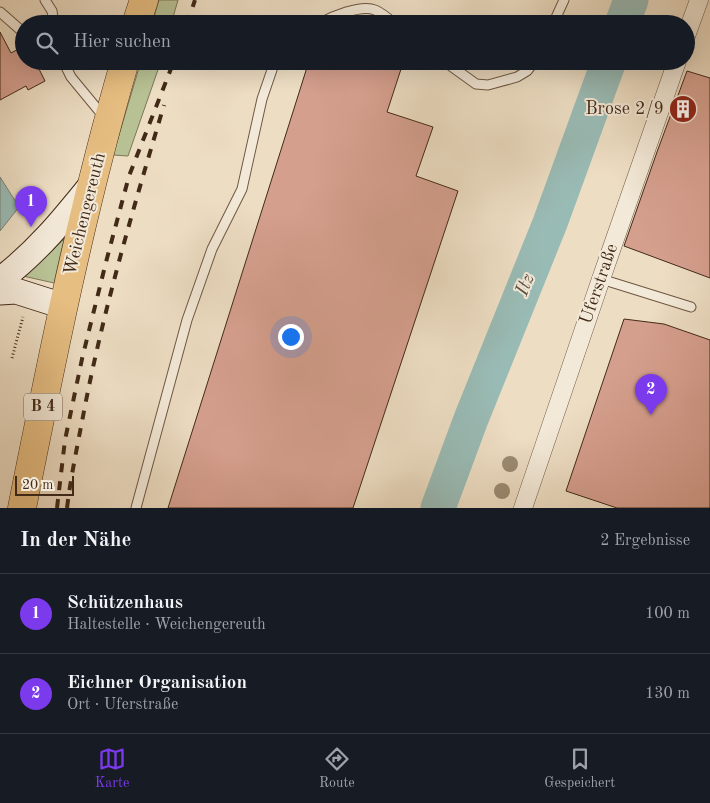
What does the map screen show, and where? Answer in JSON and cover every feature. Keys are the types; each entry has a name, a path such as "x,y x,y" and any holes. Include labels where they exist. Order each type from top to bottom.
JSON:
{"main road":[{"path":"139,15 144,0"},
{"name":"Weichengereuth","path":"63,306 92,184 122,70"},
{"name":"B 4","path":"22,508 63,306"}],"street":[{"path":"694,15 699,0"},
{"name":"Uferstraße","path":"523,508 674,70"},
{"path":"0,280 23,263 57,228 92,184"},
{"path":"0,292 16,291 63,306"}],"lane":[{"path":"45,0 53,15"},
{"path":"557,15 564,0"},
{"path":"337,15 365,8 374,10 382,15"},
{"path":"0,12 15,25"},
{"path":"68,70 71,77 108,121"},
{"path":"136,508 187,320 212,249 242,188 262,98 272,70"},
{"path":"457,70 476,84 488,85 517,77 528,70"},
{"path":"601,279 691,307"}],"path":[{"path":"12,358 28,294"}],"green space":[{"path":"159,0 178,0 174,15 155,15"},
{"path":"138,70 158,70 128,156 113,155"},
{"path":"64,239 54,283 23,276"}],"water":[{"path":"0,177 19,207 0,231"}],"building":[{"path":"0,32 11,53 15,51 15,70 40,70 45,81 28,90 26,86 0,100"},
{"path":"306,70 401,70 387,112 433,127 416,176 458,191 353,508 168,508"},
{"path":"687,71 710,78 710,278 624,246"},
{"path":"624,319 664,324 710,340 710,508 617,508 566,491"}],"waterway":[{"name":"Itz","path":"625,15 631,0"},
{"name":"Itz","path":"438,508 471,419 550,223 606,70"}],"railway":[{"path":"190,15 195,0"},
{"path":"57,508 65,440 82,359 106,262 129,176 170,70"},
{"path":"67,508 84,411 110,295 164,105"}],"place":[{"name":"Brose 2/9","path":"683,109"},
{"name":"Schützenhaus","path":"31,227"},
{"name":"Eichner Organisation","path":"651,415"}]}
